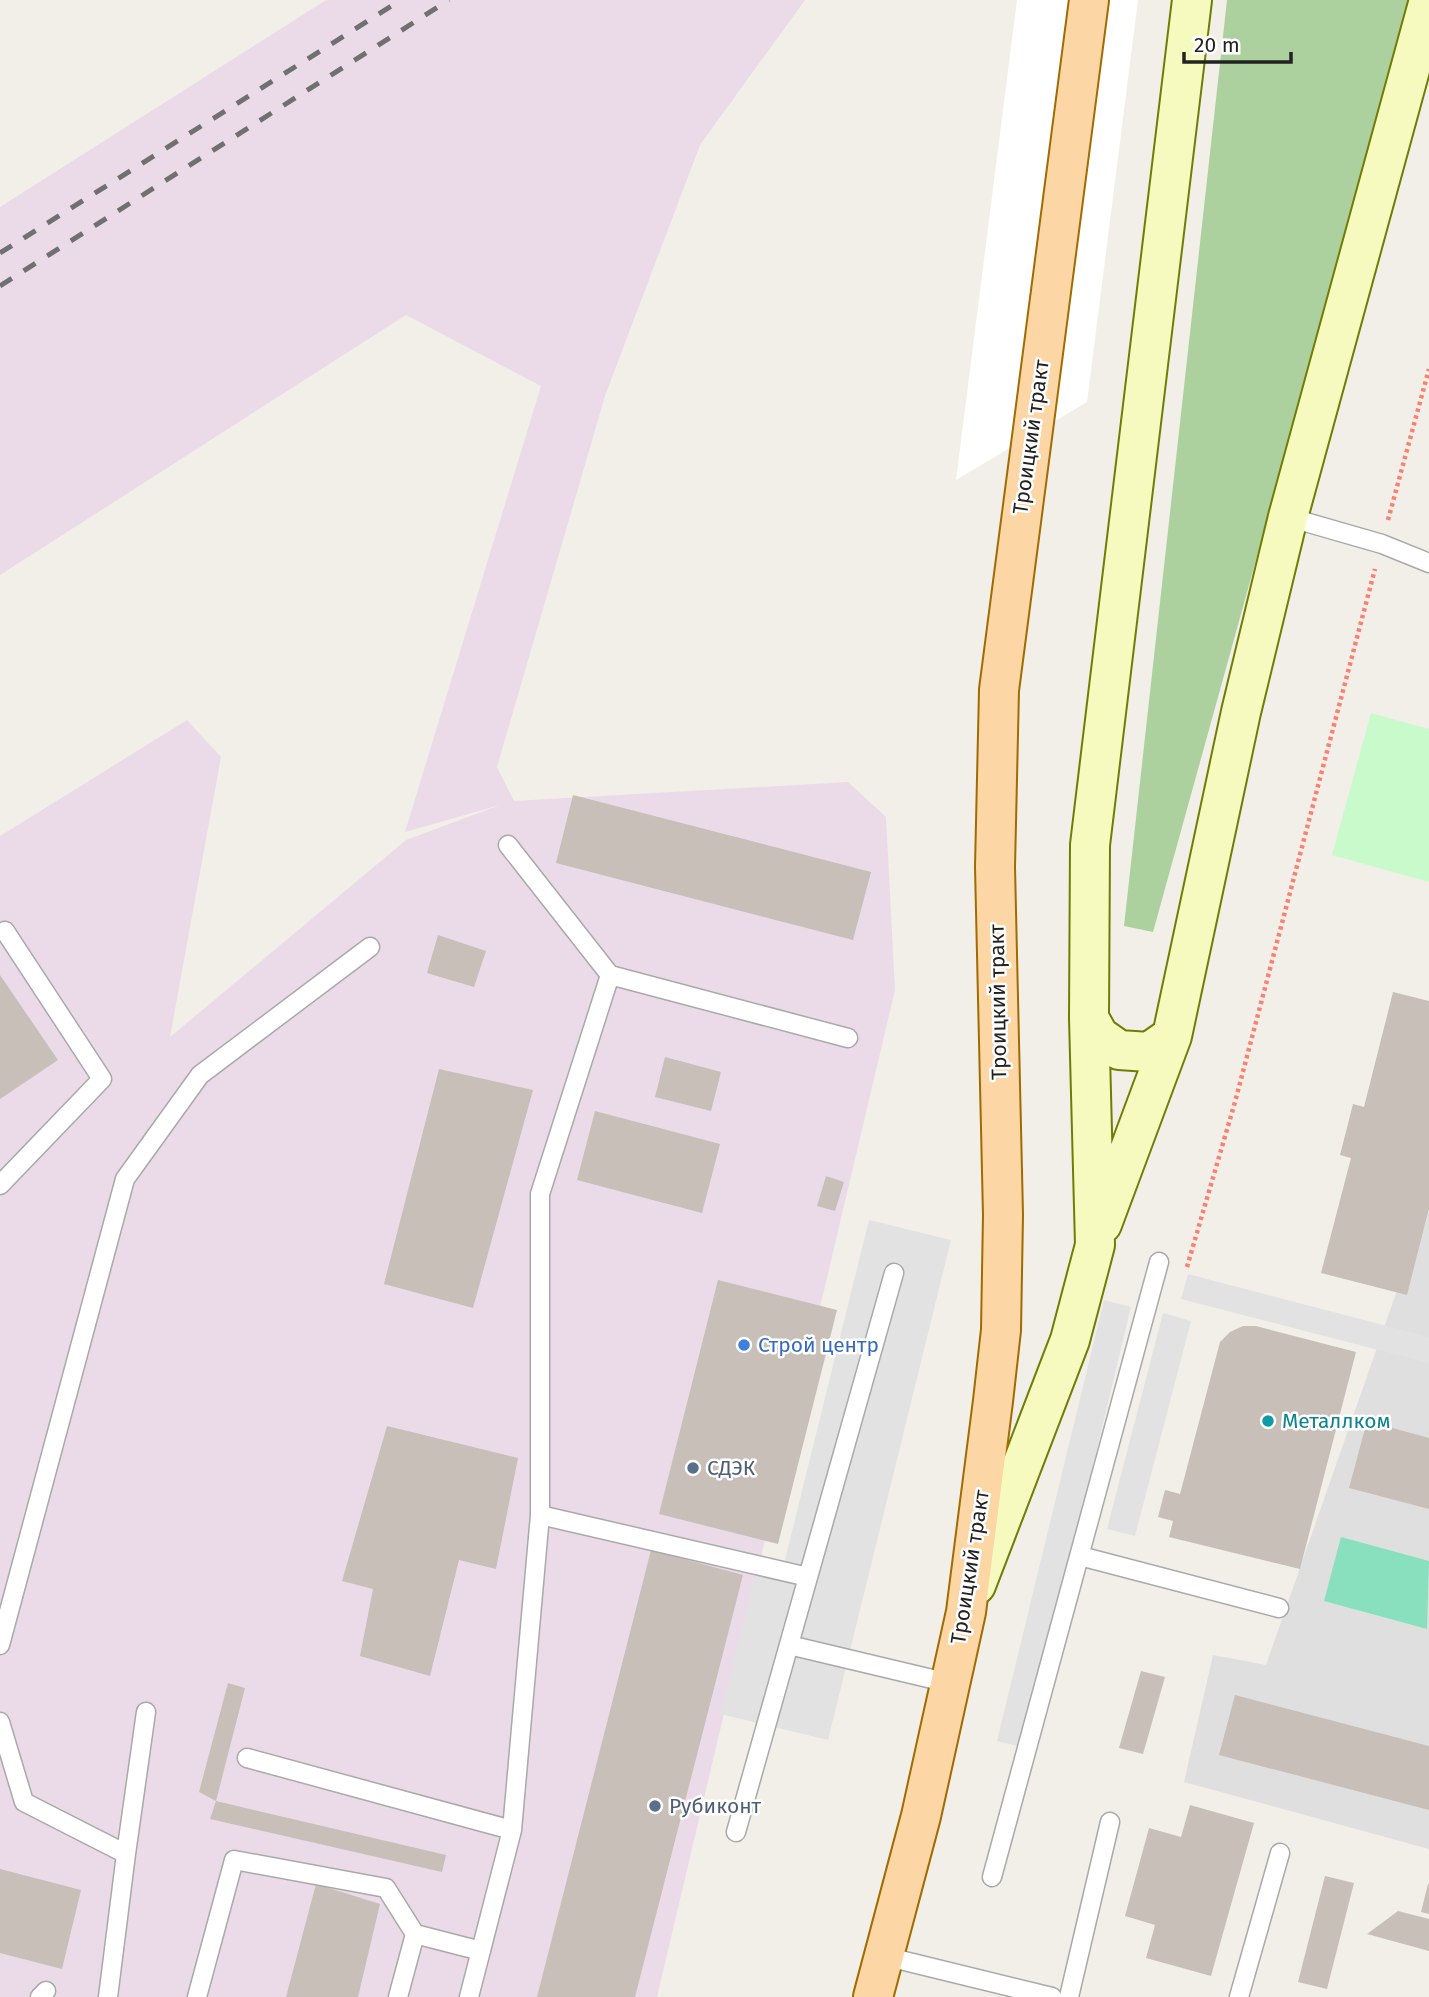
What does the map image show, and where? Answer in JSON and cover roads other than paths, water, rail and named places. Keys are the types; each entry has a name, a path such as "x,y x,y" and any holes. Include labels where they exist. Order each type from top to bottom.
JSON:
{"main road":[{"name":"Троицкий тракт","path":"873,1997 921,1816 965,1612 985,1472 1001,1329 1003,1215 995,867 999,690 1089,0"},
{"path":"1095,1245 1089,1018 1090,845 1192,0"},
{"path":"965,1612 1070,1340 1095,1245 1172,1036 1241,712 1288,517 1429,0"},
{"path":"1089,1018 1099,1036 1119,1050 1149,1052 1172,1036"}],"lane":[{"path":"1288,517 1382,544 1429,563"},
{"path":"508,845 610,975 848,1038"},
{"path":"0,1185 102,1079 5,932"},
{"path":"0,1645 125,1178 200,1076 370,947"},
{"path":"469,1997 512,1830 541,1516 540,1194 610,975"},
{"path":"992,1877 1159,1262"},
{"path":"736,1832 894,1273"},
{"path":"541,1516 808,1577"},
{"path":"1080,1556 1279,1608"},
{"path":"789,1646 949,1683"},
{"path":"108,1997 146,1712"},
{"path":"0,1722 24,1802 126,1854"},
{"path":"247,1758 512,1830"},
{"path":"1069,1997 1110,1822"},
{"path":"1239,1997 1280,1853"},
{"path":"197,1997 234,1860 386,1888 415,1934 481,1951"},
{"path":"398,1997 415,1934"},
{"path":"884,1956 1052,1997"}],"railway":[{"path":"0,253 401,0"},
{"path":"0,286 449,0"}],"place":[{"name":"Строй центр","path":"744,1345"},
{"name":"Металлком","path":"1268,1421"},
{"name":"СДЭК","path":"693,1468"},
{"name":"Рубиконт","path":"655,1806"}]}
